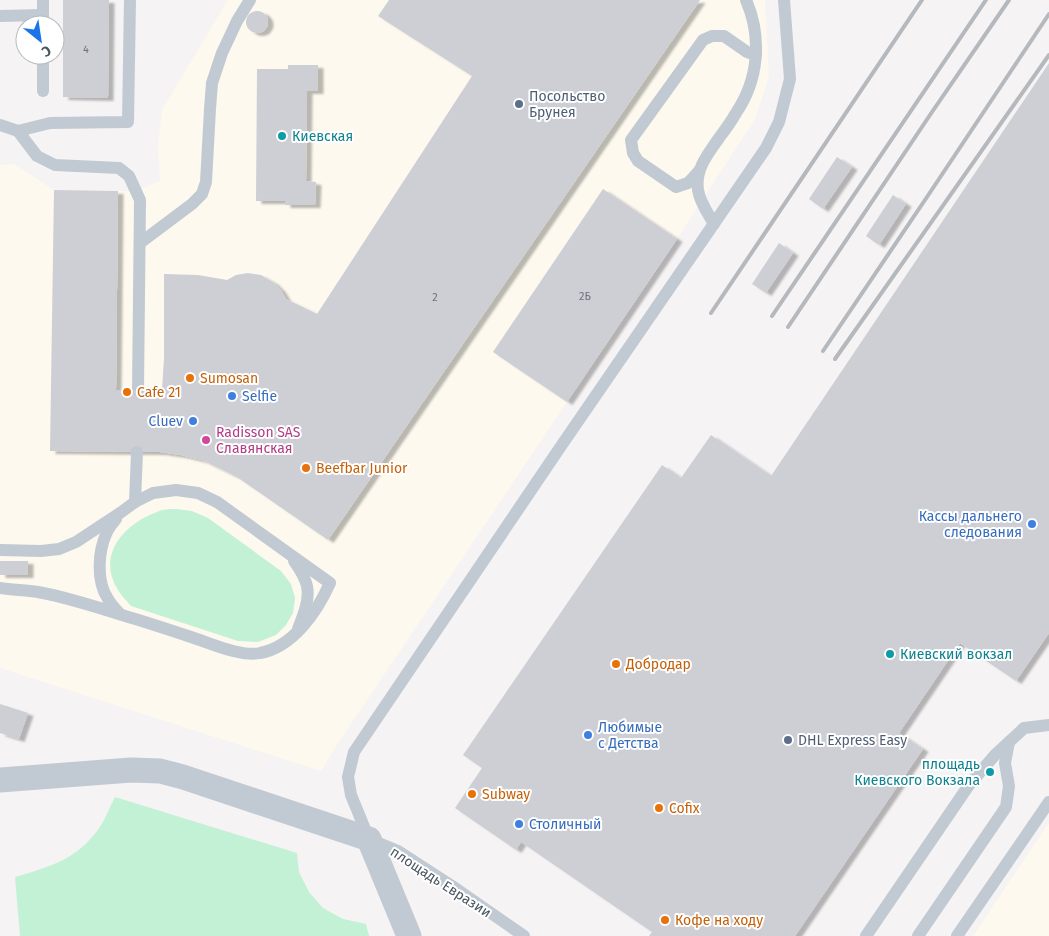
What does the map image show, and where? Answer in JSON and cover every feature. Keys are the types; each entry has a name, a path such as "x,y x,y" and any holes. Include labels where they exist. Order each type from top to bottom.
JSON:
{"street":[{"path":"0,780 131,770 160,771 369,839"},
{"name":"площадь Евразии","path":"369,839 410,936"}],"lane":[{"path":"43,15 44,0"},
{"path":"0,125 18,131 50,123 128,122 130,0"},
{"path":"140,243 192,204 202,194 206,182 212,83 222,53 237,21 250,0"},
{"path":"714,224 701,202 697,188 699,171 704,158 738,112 749,88 756,65 754,22 746,0"},
{"path":"369,839 350,795 348,777 354,752 766,148 779,122 790,79 784,0"},
{"path":"0,16 15,17"},
{"path":"699,171 688,183 676,187 638,161 633,153 631,140 703,40 712,36 724,36 747,52 756,55"},
{"path":"42,91 43,65"},
{"path":"18,131 37,156 55,165 119,168 129,176 140,200 138,390"},
{"path":"135,502 137,452"},
{"path":"0,550 59,550 76,542 135,502 153,493 176,490 198,493 217,502 330,583 324,597 310,619 280,646 260,653 236,652 69,599 38,592 0,588"},
{"path":"120,513 107,531 100,553 99,565 101,582 108,599 121,615"},
{"path":"291,556 302,573 307,586 307,600 296,633"},
{"path":"866,936 969,785 1024,728 1049,725"},
{"path":"918,936 1006,807 1009,786 1005,763 1009,742"},
{"path":"957,936 1049,802"},
{"name":"площадь Евразии","path":"369,839 398,851 524,936"}],"shaded area":[{"path":"228,0 765,0 769,77 755,119 677,239 603,189 493,352 567,402 321,771 0,668 0,165 14,164 54,190 136,191 160,181 158,145 162,110"},
{"path":"1049,823 1049,936 973,936"}],"green space":[{"path":"161,510 192,511 208,518 281,571 291,584 295,598 293,613 286,625 276,635 258,642 238,641 131,606 121,594 113,580 110,568 114,547 128,529 137,522"},
{"path":"115,797 297,853 299,872 309,892 323,908 343,919 366,924 369,936 20,936 15,877 42,869 76,852 103,822"}],"building":[{"path":"63,0 109,0 108,98 63,97 65,15 63,15"},
{"path":"389,0 700,0 328,540 237,477 202,460 160,452 50,451 54,190 118,191 116,390 162,390 164,274 198,275 227,280 236,275 248,273 261,275 273,282 286,299 317,314 472,76 378,16"},
{"path":"257,11 265,14 268,22 265,30 257,33 249,30 246,22 249,14"},
{"path":"1049,63 1049,633 1016,681 960,643 899,733 923,749 795,936 649,936 652,932 521,842 516,850 455,808 482,768 463,755 662,465 681,478 711,435 771,476"},
{"name":"Киевская","path":"288,65 318,65 318,91 307,91 306,181 316,182 315,205 285,205 285,201 256,201 257,69 288,69"},
{"path":"837,157 852,167 823,209 809,199"},
{"path":"603,189 677,239 567,402 493,352"},
{"path":"893,195 906,204 879,245 866,236"},
{"path":"779,243 793,253 766,293 752,284"},
{"path":"0,561 28,561 28,575 0,575"},
{"path":"0,704 28,713 19,739 0,733"}],"railway":[{"path":"711,313 922,0"},
{"path":"772,316 986,0"},
{"path":"788,327 1009,0"},
{"path":"823,351 1049,14"},
{"path":"835,359 1049,55"}],"place":[{"name":"Посольство Брунея","path":"519,104"},
{"name":"Киевская","path":"282,136"},
{"name":"Sumosan","path":"190,378"},
{"name":"Cafe 21","path":"127,392"},
{"name":"Selfie","path":"232,396"},
{"name":"Cluev","path":"193,421"},
{"name":"Radisson SAS Славянская","path":"206,440"},
{"name":"Beefbar Junior","path":"306,468"},
{"name":"Кассы дальнего следования","path":"1032,524"},
{"name":"Киевский вокзал","path":"890,654"},
{"name":"Добродар","path":"616,664"},
{"name":"Любимые с Детства","path":"588,735"},
{"name":"DHL Express Easy","path":"788,740"},
{"name":"площадь Киевского Вокзала","path":"990,772"},
{"name":"Subway","path":"472,794"},
{"name":"Cofix","path":"659,808"},
{"name":"Столичный","path":"519,824"},
{"name":"Кофе на ходу","path":"665,920"}]}
